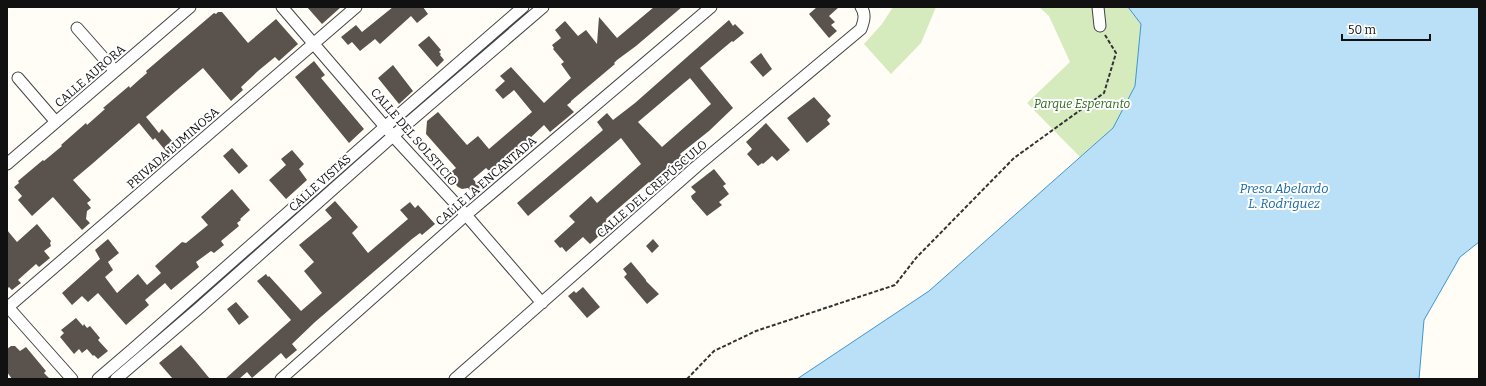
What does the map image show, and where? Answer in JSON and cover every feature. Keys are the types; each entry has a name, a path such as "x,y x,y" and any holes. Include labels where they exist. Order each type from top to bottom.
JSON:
{"street":[{"name":"CALLE AURORA","path":"7,164 190,7"},
{"name":"CALLE DEL SOLSTICIO","path":"282,7 386,126 393,136 466,215 542,303"},
{"name":"PRIVADA LUMINOSA","path":"8,307 356,7"},
{"name":"CALLE VISTAS","path":"98,379 133,350 189,299 523,7"},
{"name":"CALLE VISTAS","path":"116,379 198,309 393,136 543,7"},
{"name":"CALLE LA ENCANTADA","path":"281,379 466,215 711,7"},
{"name":"CALLE DEL CREPÚSCULO","path":"456,379 697,166 860,29 864,20 863,10 861,7"},
{"path":"1098,7 1100,26"},
{"path":"504,24 512,33"},
{"path":"77,28 115,72"},
{"path":"18,78 56,122"},
{"path":"288,212 297,221"},
{"path":"189,299 198,309"},
{"path":"8,307 72,379"}],"path":[{"path":"687,379 714,351 756,332 896,285 916,258 1014,158 1104,93 1116,52 1100,26"}],"green space":[{"path":"893,7 936,7 921,43 891,74 864,44 882,24"},
{"name":"Parque Esperanto","path":"1039,7 1128,7 1141,24 1135,86 1113,128 1080,157 1027,103 1070,62 1049,16"}],"water":[{"name":"Presa Abelardo L. Rodriguez","path":"1128,7 1479,7 1479,242 1460,257 1424,320 1419,379 797,379 929,291 1113,128 1135,86 1141,24"}],"building":[{"path":"307,7 341,7 322,24"},
{"path":"393,7 423,7 428,14 417,23 411,16 380,44 375,39 360,51 352,42 348,45 341,37 356,25 362,32"},
{"path":"654,7 682,7 617,60 614,63 615,64 571,101 567,105 574,112 550,132 544,125 513,154 490,172 486,168 473,179 480,187 473,193 468,188 462,189 458,187 447,175 456,168 426,134 427,121 438,112 467,145 478,136 489,149 532,112 514,90 503,99 495,90 505,81 500,76 511,67 544,103 571,78 561,64 564,62 553,49 554,48 552,45 561,38 555,30 565,21 578,36 586,30 597,44 599,17 617,38"},
{"path":"817,7 839,7 829,16 835,22 831,25 837,31 829,38 809,14"},
{"path":"218,12 222,12 248,43 276,19 298,44 279,61 275,57 258,71 241,87 243,90 231,101 203,68 177,90 146,117 159,133 162,129 178,148 169,155 155,138 153,140 139,123 73,180 91,200 87,203 91,208 87,211 86,219 90,223 82,230 53,197 32,216 18,200 22,196 14,187 19,183 18,181 62,146 61,145 86,123 87,125 105,109 103,108 129,86 130,88 147,73 146,71 214,13 216,14"},
{"path":"729,20 733,26 735,24 744,33 733,42 732,41 700,68 733,108 709,131 680,154 686,161 676,170 671,165 606,219 611,225 590,244 583,237 566,252 554,241 575,222 569,216 591,196 597,203 641,164 621,138 528,216 517,203 603,130 597,122 607,113 613,120 635,103","holes":["690,78 711,104 662,147 638,122"]},
{"path":"429,36 441,50 439,52 444,60 437,67 418,45"},
{"path":"761,53 772,69 763,77 750,62"},
{"path":"314,61 325,75 321,78 364,129 349,143 295,77"},
{"path":"393,65 413,91 399,104 378,78"},
{"path":"814,97 831,116 827,120 830,124 807,143 787,118"},
{"path":"766,123 790,150 777,161 772,156 763,164 762,163 758,166 747,154 752,149 746,142"},
{"path":"232,148 248,166 239,174 223,156"},
{"path":"292,150 304,164 299,169 307,180 286,199 269,180 286,165 281,159"},
{"path":"714,169 726,184 723,186 729,194 719,202 722,205 707,216 692,199 691,196 696,192 691,187"},
{"path":"232,189 250,210 237,223 239,226 221,241 224,245 214,253 211,251 196,262 199,267 171,290 165,283 145,300 149,305 126,325 98,293 88,302 82,296 72,305 62,293 100,259 95,250 108,239 119,253 108,262 113,270 105,277 117,293 138,274 147,285 161,273 155,266 182,242 186,243 208,225 201,217"},
{"path":"335,201 358,227 352,233 368,253 408,219 400,210 410,202 415,208 418,205 435,224 422,235 420,233 412,239 315,322 292,344 297,350 286,359 281,353 252,378 247,372 239,379 225,379 291,320 257,281 266,274 268,277 269,276 301,311 322,293 304,271 314,262 299,245 332,218 325,210"},
{"path":"37,224 51,241 51,246 44,251 50,258 39,267 36,264 18,280 21,283 12,290 9,287 7,289 7,230 17,242"},
{"path":"653,239 659,246 652,253 646,246"},
{"path":"631,262 646,281 659,294 647,304 624,277 627,274 623,269"},
{"path":"583,287 600,307 587,318 568,296 574,291 576,293"},
{"path":"236,302 249,317 239,325 227,309"},
{"path":"76,318 83,326 84,324 87,328 90,326 100,338 98,340 108,351 98,359 87,349 82,353 79,349 74,354 60,337 64,333 61,330"},
{"path":"181,345 210,379 173,379 159,363"},
{"path":"11,346 15,346 20,351 26,347 46,371 44,373 50,379 12,379 7,372 7,349"}]}
